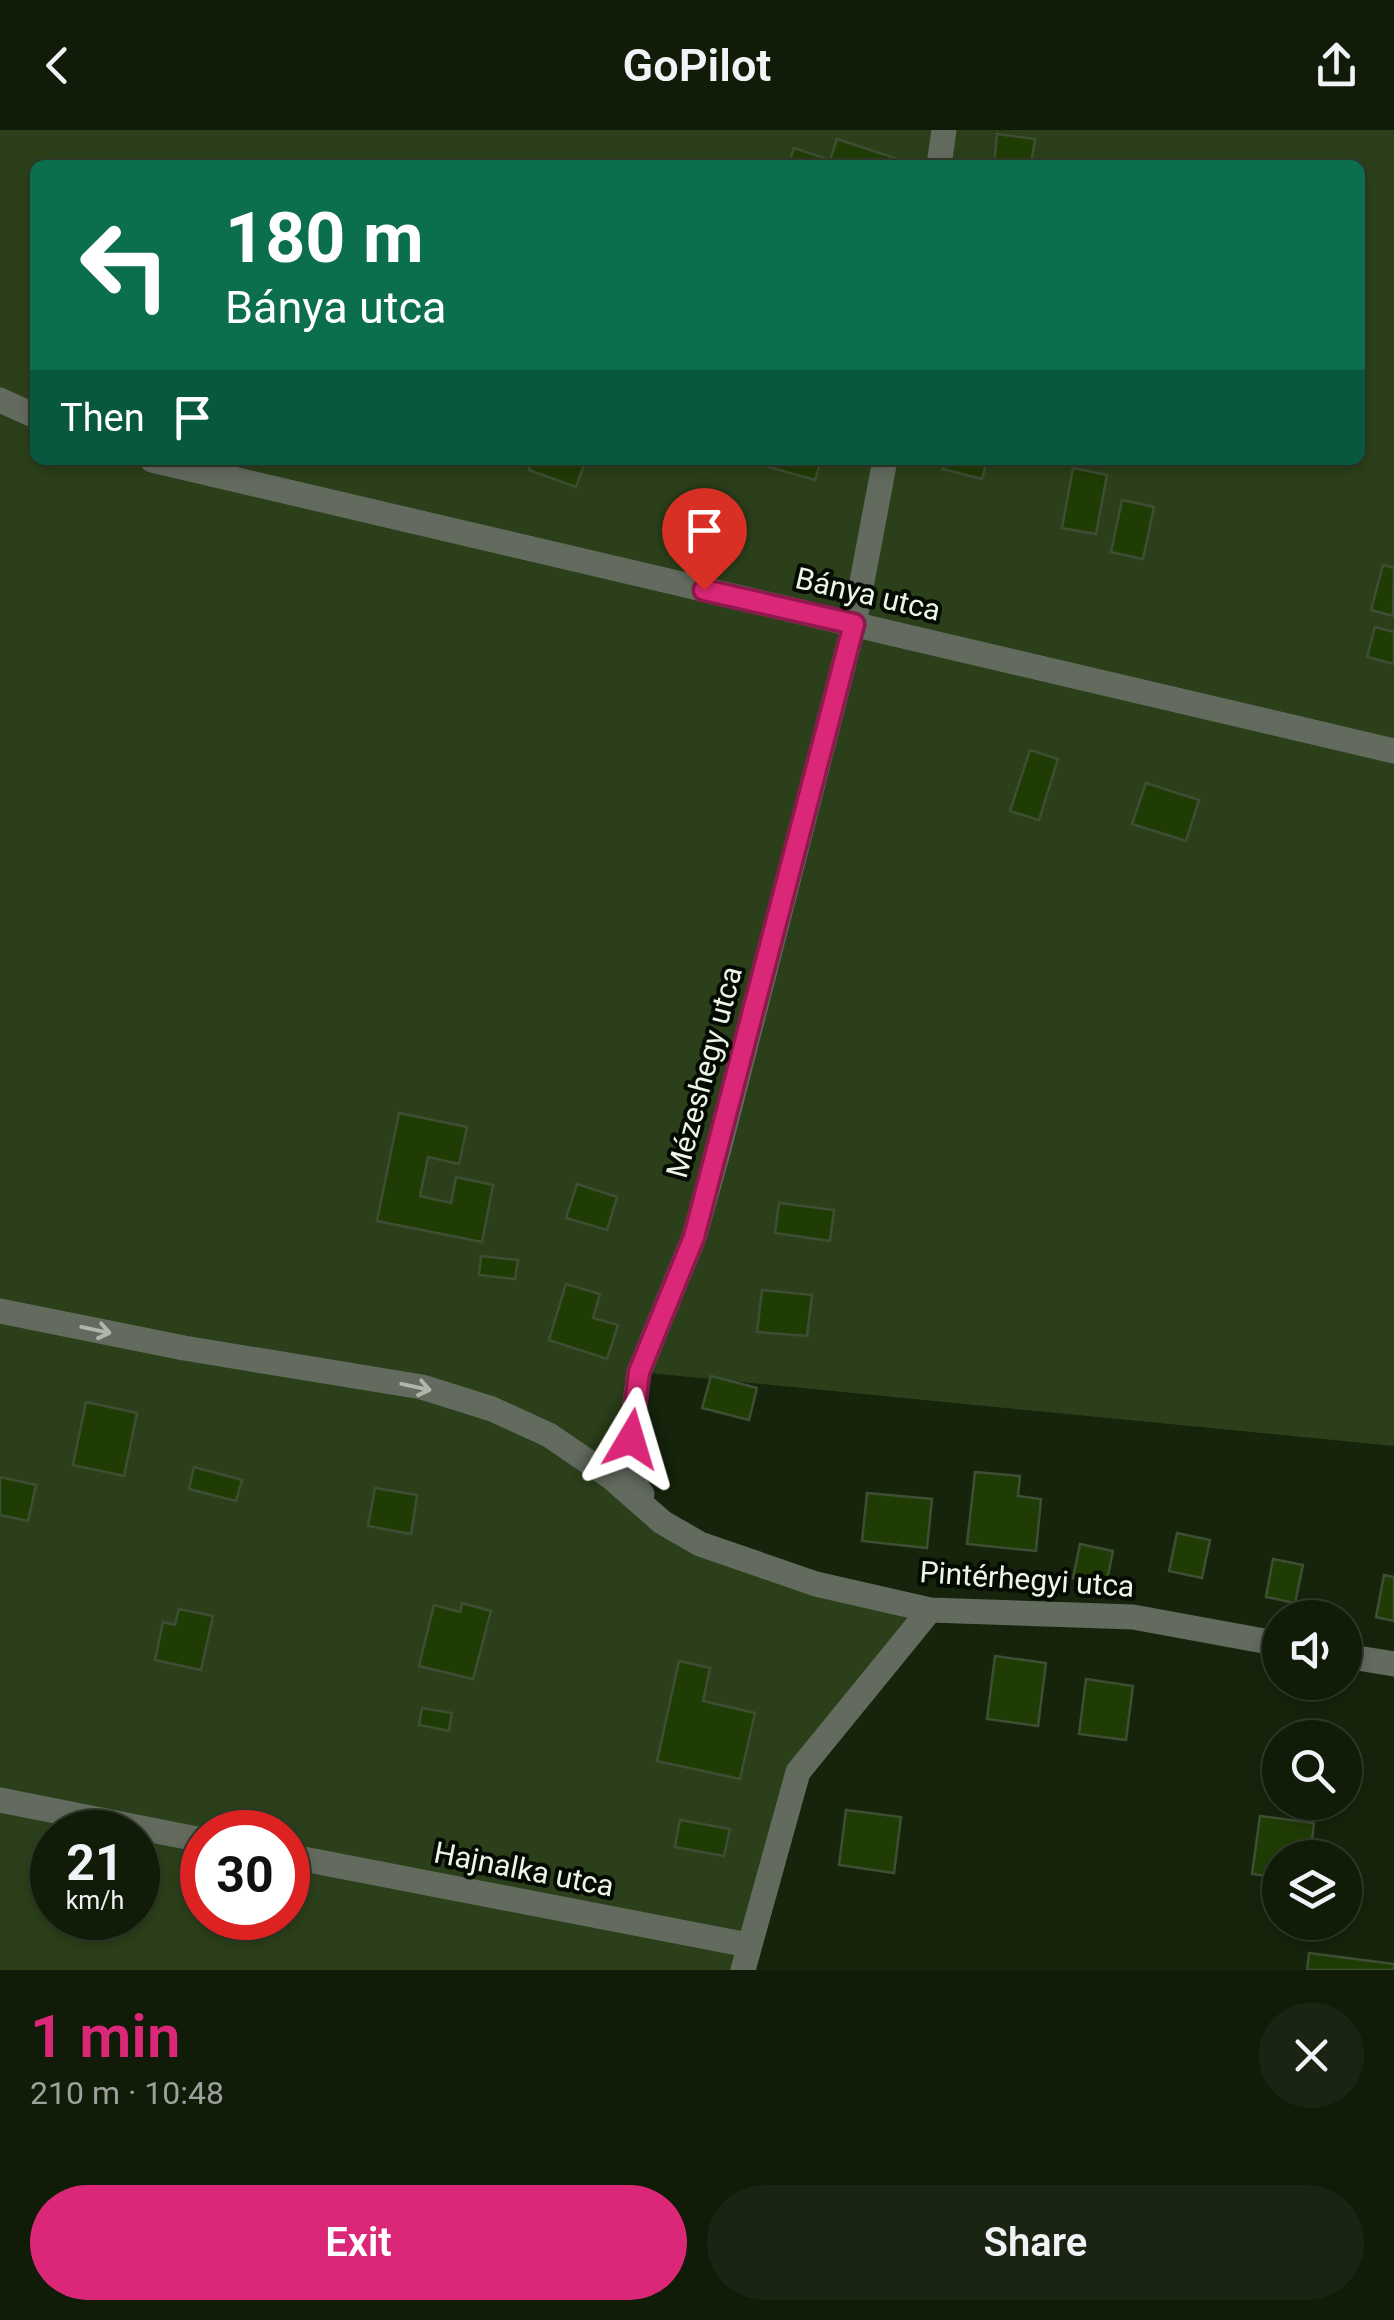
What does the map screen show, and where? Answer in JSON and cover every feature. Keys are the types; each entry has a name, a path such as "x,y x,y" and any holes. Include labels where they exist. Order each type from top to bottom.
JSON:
{"street":[{"path":"940,160 944,130"},
{"path":"0,400 30,414"},
{"name":"Bánya utca","path":"173,465 1394,750"},
{"name":"Mézeshegy utca","path":"662,1522 626,1472 639,1372 694,1237 854,624 884,465"},
{"path":"0,1311 184,1348 422,1387 492,1409 549,1435 612,1478 662,1522"},
{"name":"Pintérhegyi utca","path":"662,1522 700,1544 816,1584 930,1610 1133,1617 1262,1641"},
{"path":"746,1958 798,1772 930,1610"},
{"path":"1362,1659 1394,1664"},
{"path":"0,1800 180,1836"},
{"name":"Hajnalka utca","path":"310,1861 746,1958"}],"green space":[{"path":"0,130 1394,130 1394,1446 639,1372 626,1472 662,1522 930,1610 798,1772 743,1970 0,1970"}],"building":[{"path":"997,134 1035,139 1032,160 994,160"},
{"path":"837,139 898,159 898,160 830,160"},
{"path":"794,148 830,160 790,160"},
{"path":"530,465 584,465 576,487 529,470"},
{"path":"770,465 820,465 815,480"},
{"path":"944,465 986,465 982,479 943,469"},
{"path":"1073,468 1107,475 1096,534 1062,528"},
{"path":"1122,500 1154,507 1143,559 1111,552"},
{"path":"1383,565 1394,568 1393,616 1371,610"},
{"path":"1375,627 1394,632 1394,664 1367,657"},
{"path":"1030,750 1058,759 1039,820 1010,811"},
{"path":"1146,783 1199,800 1186,841 1132,824"},
{"path":"399,1113 467,1127 459,1164 428,1157 420,1196 451,1203 456,1177 493,1185 482,1242 377,1221"},
{"path":"577,1184 617,1197 607,1230 566,1218"},
{"path":"779,1203 834,1210 830,1241 775,1233"},
{"path":"481,1256 518,1260 515,1279 479,1275"},
{"path":"566,1284 600,1294 593,1318 618,1325 607,1359 549,1340"},
{"path":"762,1290 812,1295 807,1336 757,1332"},
{"path":"711,1376 757,1388 749,1420 702,1408"},
{"path":"86,1402 137,1413 124,1476 73,1465"},
{"path":"194,1467 242,1480 236,1501 189,1489"},
{"path":"975,1472 1020,1476 1018,1496 1041,1499 1036,1551 967,1544"},
{"path":"0,1477 36,1485 28,1521 0,1515"},
{"path":"375,1488 417,1495 411,1534 368,1526"},
{"path":"867,1493 932,1499 927,1548 862,1541"},
{"path":"1177,1533 1210,1540 1202,1578 1169,1571"},
{"path":"1080,1544 1113,1551 1106,1585 1073,1578"},
{"path":"1273,1559 1303,1565 1296,1600 1266,1597"},
{"path":"1384,1575 1394,1577 1394,1621 1376,1617"},
{"path":"462,1603 491,1611 473,1679 419,1666 434,1605 460,1612"},
{"path":"179,1609 213,1616 201,1670 155,1660 163,1622 175,1625"},
{"path":"995,1656 1046,1663 1038,1726 987,1719"},
{"path":"679,1661 710,1668 703,1701 755,1713 740,1779 657,1761"},
{"path":"1086,1679 1133,1686 1126,1740 1079,1734"},
{"path":"422,1708 452,1713 449,1731 419,1725"},
{"path":"846,1810 901,1817 894,1873 839,1865"},
{"path":"1260,1816 1262,1820 1314,1823 1312,1840 1262,1840 1262,1875 1252,1874"},
{"path":"680,1820 730,1829 724,1856 675,1847"},
{"path":"1309,1953 1394,1964 1394,1970 1307,1970"}],"route":[{"path":"631,1439 639,1372 694,1237 854,624 704,590"}]}
